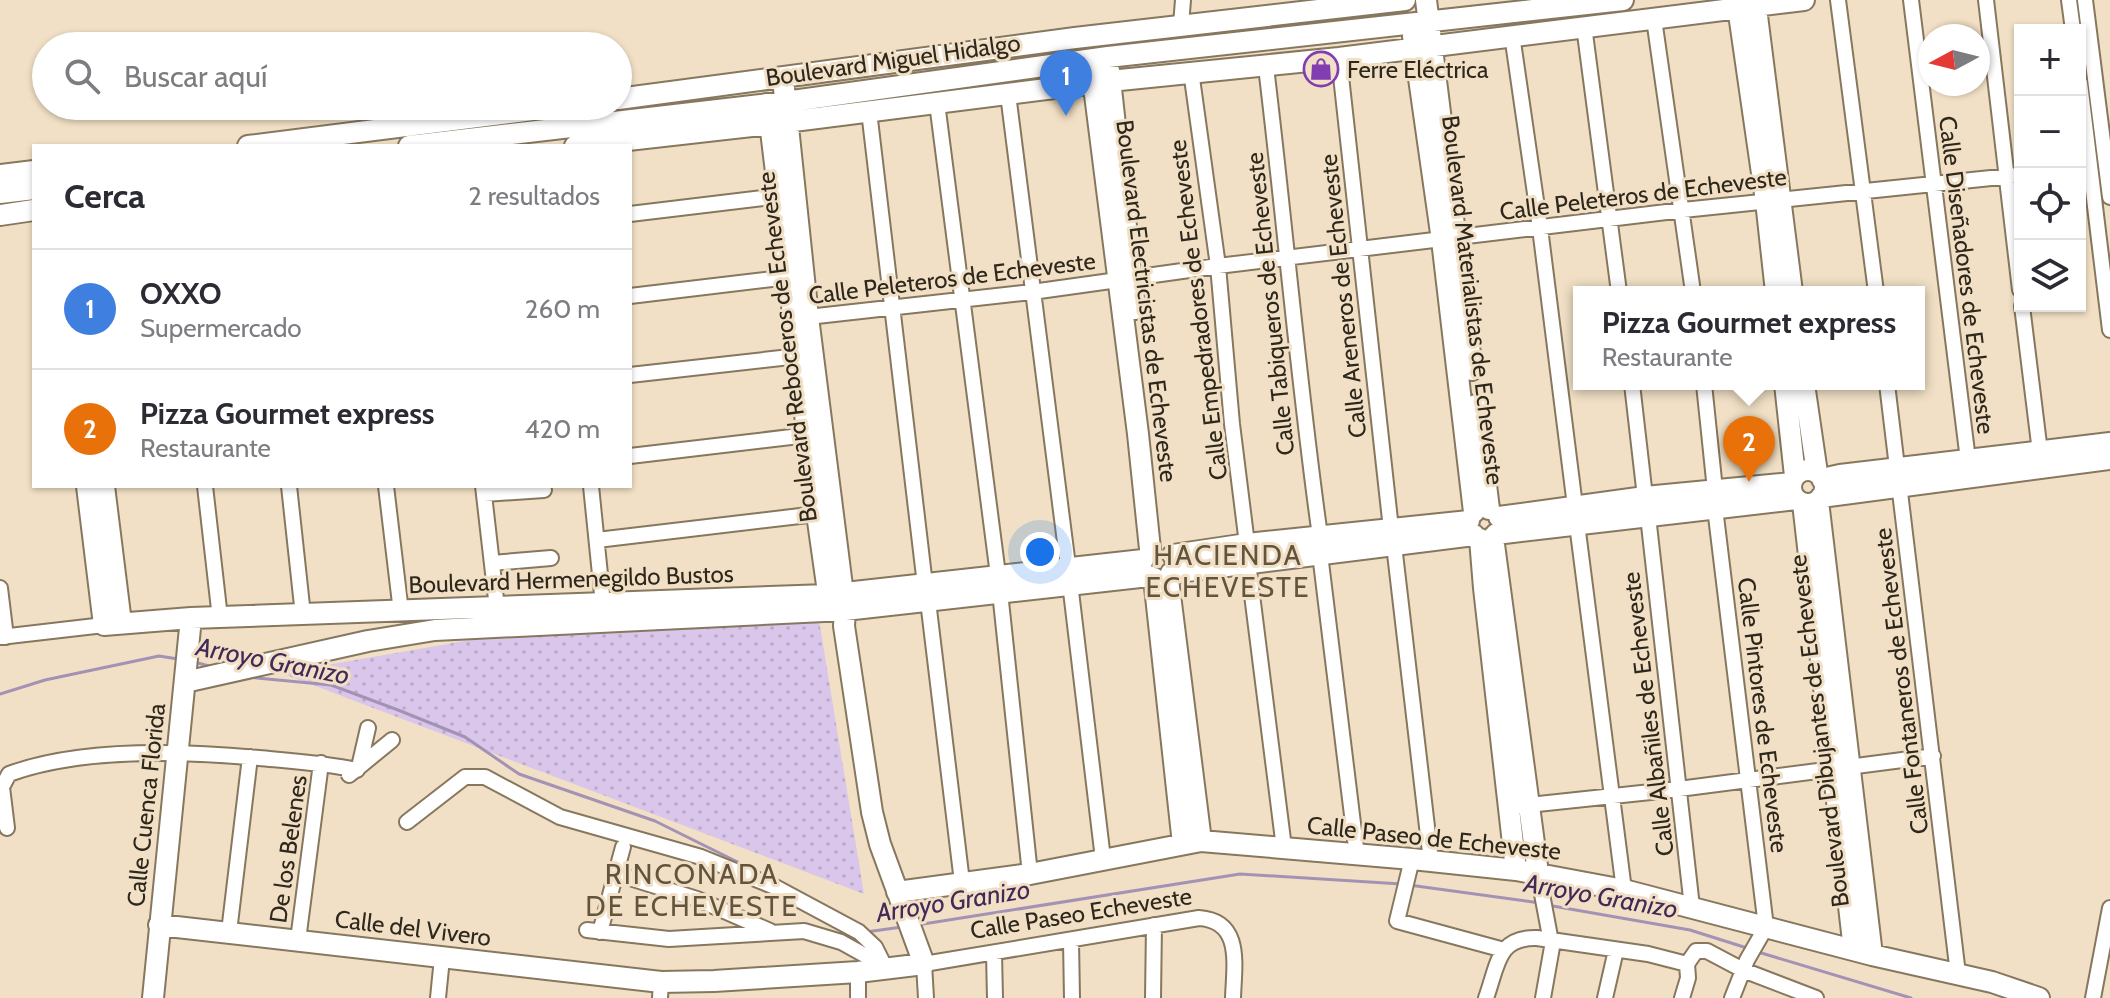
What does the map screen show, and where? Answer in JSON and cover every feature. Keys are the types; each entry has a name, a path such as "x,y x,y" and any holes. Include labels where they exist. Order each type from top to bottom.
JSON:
{"street":[{"path":"1181,25 1183,0"},
{"name":"Boulevard Miguel Hidalgo","path":"632,97 973,51 1406,0"},
{"name":"Boulevard Materialistas de Echeveste","path":"1406,0 1420,22"},
{"name":"Boulevard Materialistas de Echeveste","path":"1426,0 1420,22 1518,806 1516,870"},
{"name":"Boulevard Miguel Hidalgo","path":"587,144 1099,58 1623,0"},
{"name":"Boulevard Miguel Hidalgo","path":"431,144 778,113 869,111 1191,71 1266,67 1654,19 1746,4 1804,0"},
{"path":"1838,0 1875,286"},
{"name":"Calle Diseñadores de Echeveste","path":"1911,0 1968,460"},
{"path":"1986,0 2013,176 2017,240"},
{"path":"2069,0 2072,24"},
{"path":"2085,0 2110,197"},
{"path":"1746,4 1774,200 1791,286"},
{"path":"1654,19 1692,286"},
{"path":"1584,26 1618,286"},
{"path":"1512,35 1540,228 1624,890"},
{"name":"Boulevard Electricistas de Echeveste","path":"1099,58 1192,842"},
{"name":"Calle Areneros de Echeveste","path":"1339,58 1392,537 1421,860"},
{"name":"Calle Tabiqueros de Echeveste","path":"1266,67 1304,418 1357,856"},
{"name":"Calle Empedradores de Echeveste","path":"1191,71 1218,266 1247,553 1284,848"},
{"name":"Boulevard Reboceros de Echeveste","path":"774,80 838,607"},
{"path":"1008,94 1103,859"},
{"path":"937,103 999,584 1030,874"},
{"path":"869,111 962,882"},
{"name":"Boulevard Reboceros de Echeveste","path":"778,113 780,196 789,277 801,318 799,356 817,514 838,607"},
{"path":"264,144 453,120"},
{"path":"2086,166 2108,163"},
{"path":"2085,168 2110,330"},
{"path":"0,175 32,171"},
{"name":"Calle Peleteros de Echeveste","path":"801,318 1683,210 2013,176"},
{"path":"0,193 32,189"},
{"path":"632,214 780,196"},
{"path":"1774,200 1776,286"},
{"path":"0,215 32,210"},
{"path":"632,296 789,277"},
{"path":"2023,312 2040,452"},
{"path":"632,375 799,356"},
{"name":"Calle Albañiles de Echeveste","path":"1633,390 1692,907"},
{"name":"Calle Pintores de Echeveste","path":"1705,390 1749,779 1761,936"},
{"name":"Boulevard Dibujantes de Echeveste","path":"1786,390 1808,489"},
{"name":"Boulevard Dibujantes de Echeveste","path":"1804,390 1808,489 1863,952"},
{"name":"Calle Fontaneros de Echeveste","path":"1888,390 1958,974"},
{"path":"632,456 808,435"},
{"name":"Boulevard Hermenegildo Bustos","path":"1899,477 1968,460 2110,443"},
{"name":"Boulevard Hermenegildo Bustos","path":"186,675 217,676 307,654 435,630 838,607 1247,553 1808,489 1840,475 1899,477 2110,459"},
{"path":"87,488 112,624"},
{"path":"104,488 112,624"},
{"path":"205,488 220,618"},
{"path":"289,488 303,615"},
{"path":"386,488 401,612"},
{"path":"591,488 603,604"},
{"path":"497,608 483,490 544,490"},
{"path":"597,540 817,514"},
{"path":"492,563 551,558"},
{"path":"0,588 3,637"},
{"name":"Boulevard Hermenegildo Bustos","path":"3,637 191,618 603,604 838,607"},
{"path":"838,607 872,812 880,844 922,956 926,998"},
{"name":"Calle Cuenca Florida","path":"153,998 191,618"},
{"path":"182,714 217,676"},
{"path":"358,768 368,728"},
{"path":"7,828 2,787 9,774 96,757 179,752 358,768 392,740"},
{"path":"1518,806 1933,756"},
{"path":"229,932 250,757"},
{"name":"De los Belenes","path":"298,940 321,766"},
{"path":"407,822 465,777 485,777 560,817 701,857 775,887 859,932 875,947 887,968"},
{"name":"Boulevard Materialistas de Echeveste","path":"1518,806 1538,873 1551,936 1550,968 1543,998"},
{"name":"Calle Paseo de Echeveste","path":"897,892 1030,874 1192,842 1421,860 1538,873 1624,890 1692,907 1761,936 1863,952 1958,974 2028,996"},
{"path":"623,847 617,874 594,931 669,939 772,932 815,933 841,942 887,968"},
{"path":"1421,860 1406,884 1396,918 1399,922 1509,945 1551,936 1665,957 1687,964"},
{"path":"617,874 697,899 772,932"},
{"path":"2093,998 2106,947 2110,908"},
{"path":"731,935 735,915"},
{"name":"Calle Paseo Echeveste","path":"660,990 714,981 858,972 887,968 922,956 994,953 1199,918 1223,923 1229,932 1233,998"},
{"name":"Calle del Vivero","path":"159,925 442,958 660,990"},
{"path":"1153,998 1154,925"},
{"path":"1732,998 1761,936"},
{"path":"1071,941 1072,998"},
{"path":"1486,998 1509,945"},
{"path":"1605,998 1616,950"},
{"path":"1682,998 1688,978 1687,964 1696,951 1707,951 1816,998"},
{"path":"994,953 995,998"},
{"path":"438,998 442,958"},
{"path":"858,972 858,998"}],"shaded area":[{"path":"819,620 864,894 281,673 499,635"}],"waterway":[{"name":"Arroyo Granizo","path":"0,694 45,680 159,656 178,659"},
{"name":"Arroyo Granizo","path":"194,662 213,667"},
{"name":"Arroyo Granizo","path":"247,677 331,685 398,710 465,737 519,774 655,821 776,881"},
{"name":"Arroyo Granizo","path":"917,925 1240,874 1401,884"},
{"name":"Arroyo Granizo","path":"1409,885 1540,903"},
{"name":"Arroyo Granizo","path":"1547,905 1690,930 1747,948"},
{"name":"Arroyo Granizo","path":"866,932 902,927"},
{"name":"Arroyo Granizo","path":"1758,952 1911,998"}],"place":[{"name":"Ferre Eléctrica","path":"1321,69"},
{"name":"OXXO","path":"1066,116"},
{"name":"Pizza Gourmet express","path":"1749,482"}],"district":[{"name":"HACIENDA ECHEVESTE","path":"1228,571"},
{"name":"RINCONADA DE ECHEVESTE","path":"692,890"}]}
